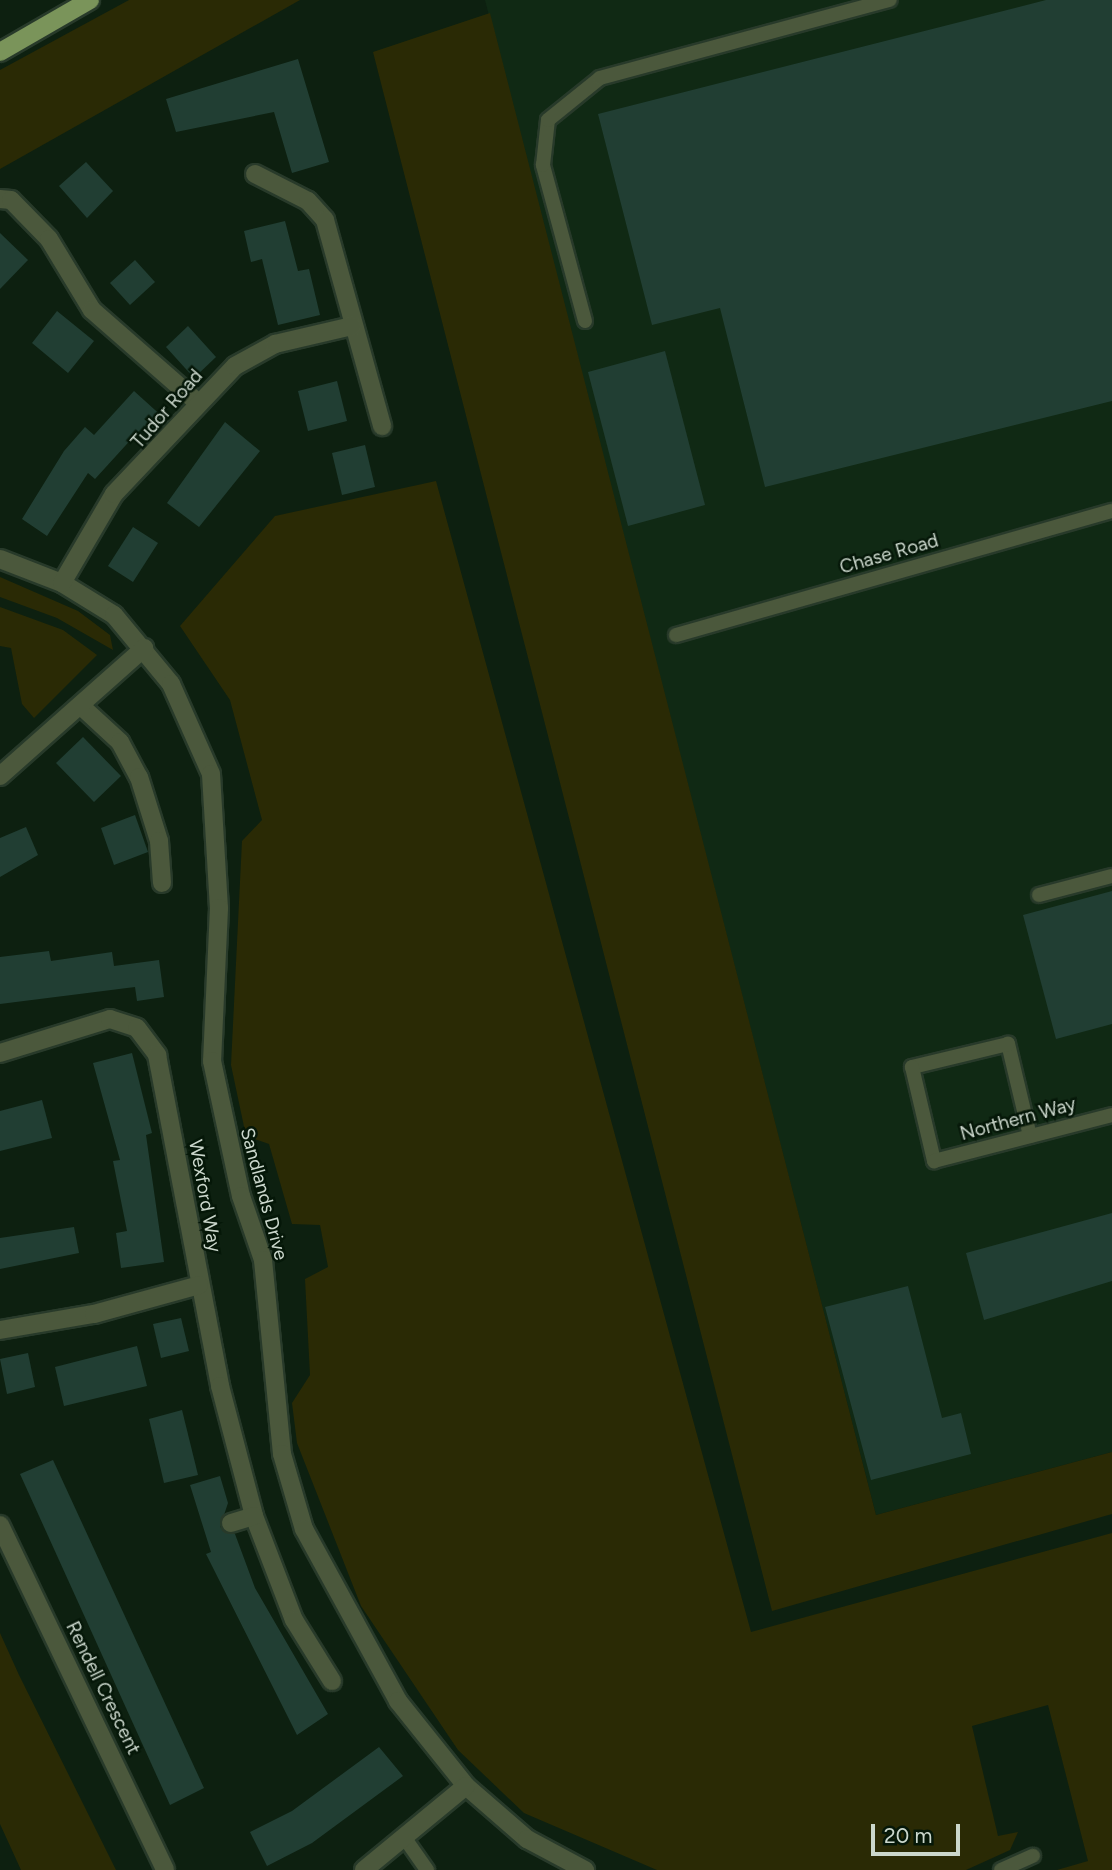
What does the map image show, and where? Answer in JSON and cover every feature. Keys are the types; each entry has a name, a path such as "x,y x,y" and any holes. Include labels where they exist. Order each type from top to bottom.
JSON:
{"main road":[{"path":"0,52 90,0"}],"street":[{"path":"255,174 308,201 325,220 352,326 382,426"},
{"path":"0,199 11,200 49,240 92,310 197,402"},
{"name":"Tudor Road","path":"62,583 114,494 158,453 197,402 235,366 275,344 352,326"},
{"name":"Sandlands Drive","path":"0,559 62,583 114,615 144,648 193,724 211,774 219,908 212,1061 241,1196 263,1260 282,1454 304,1529 398,1701 466,1786 527,1839 586,1870"},
{"path":"2,770 81,706 144,648"},
{"path":"81,706 120,742 139,777 159,841 162,883"},
{"name":"Wexford Way","path":"0,1053 110,1019 138,1028 158,1055 199,1285 254,1516 294,1620 332,1681"},
{"path":"0,1330 94,1314 199,1285"},
{"path":"231,1523 254,1516"},
{"name":"Rendell Crescent","path":"0,1525 165,1870"},
{"path":"364,1870 406,1840 466,1786"}],"lane":[{"path":"585,321 543,165 548,120 600,78 890,0"},
{"name":"Chase Road","path":"676,635 1112,511"},
{"path":"1039,895 1112,876"},
{"name":"Northern Way","path":"1030,1136 1008,1044 912,1067 934,1161 1112,1115"},
{"path":"406,1840 427,1870"},
{"path":"1001,1870 1033,1856"}],"shaded area":[{"path":"129,0 300,0 0,169 0,70"},
{"path":"485,0 1112,0 1112,1452 876,1515"},
{"path":"490,13 876,1515 1112,1452 1112,1514 772,1611 373,52"},
{"path":"436,481 751,1632 1112,1533 1112,1870 1057,1870 1088,1861 1048,1705 972,1726 998,1836 1018,1832 1010,1850 966,1870 657,1870 524,1813 458,1750 361,1606 297,1443 292,1403 310,1375 305,1279 328,1267 320,1225 292,1224 269,1144 246,1136 231,1065 242,841 262,820 230,700 180,626 275,516"},
{"path":"0,577 78,611 110,635 113,650 57,618 0,597"},
{"path":"0,607 63,630 97,655 34,718 22,704 11,648 0,646"},
{"path":"0,1633 116,1870 21,1870 0,1824"}],"building":[{"path":"1046,0 1112,0 1112,401 765,487 720,308 652,325 598,114"},
{"path":"298,59 329,162 292,173 274,112 176,132 166,99"},
{"path":"86,162 113,191 87,218 59,186"},
{"path":"285,221 298,271 309,269 320,315 278,325 262,259 251,262 244,231"},
{"path":"0,233 28,260 0,289"},
{"path":"135,260 155,282 130,305 110,283"},
{"path":"57,311 94,341 68,373 32,343"},
{"path":"188,326 216,357 194,378 166,347"},
{"path":"665,351 705,505 628,526 588,372"},
{"path":"337,381 347,421 308,431 298,391"},
{"path":"134,391 165,419 145,442 136,434 95,479 88,473 47,536 22,519 64,451 85,427 94,435"},
{"path":"225,422 260,451 199,527 167,503"},
{"path":"365,445 375,487 342,495 332,453"},
{"path":"133,527 158,543 133,582 108,566"},
{"path":"83,737 121,776 94,802 56,763"},
{"path":"135,815 148,852 114,865 101,828"},
{"path":"26,827 38,855 0,877 0,838"},
{"path":"1112,891 1112,1024 1056,1039 1023,915"},
{"path":"49,951 51,961 112,952 114,966 159,960 164,997 137,1001 135,987 0,1004 0,957"},
{"path":"132,1053 152,1133 146,1135 164,1262 121,1268 116,1233 127,1231 113,1161 120,1160 93,1063"},
{"path":"42,1100 52,1138 0,1151 0,1111"},
{"path":"1112,1213 1112,1281 984,1320 966,1253"},
{"path":"74,1227 79,1253 0,1269 0,1238"},
{"path":"908,1286 942,1418 961,1413 971,1454 871,1480 825,1307"},
{"path":"181,1318 189,1351 161,1358 153,1324"},
{"path":"137,1346 147,1386 64,1406 55,1367"},
{"path":"28,1353 35,1387 7,1394 0,1359"},
{"path":"182,1410 198,1475 164,1483 149,1419"},
{"path":"53,1460 204,1788 170,1805 20,1474"},
{"path":"220,1476 228,1503 220,1527 235,1534 255,1588 328,1714 297,1735 206,1554 211,1552 190,1485"},
{"path":"379,1747 403,1776 312,1843 267,1866 250,1832 292,1811"}]}
